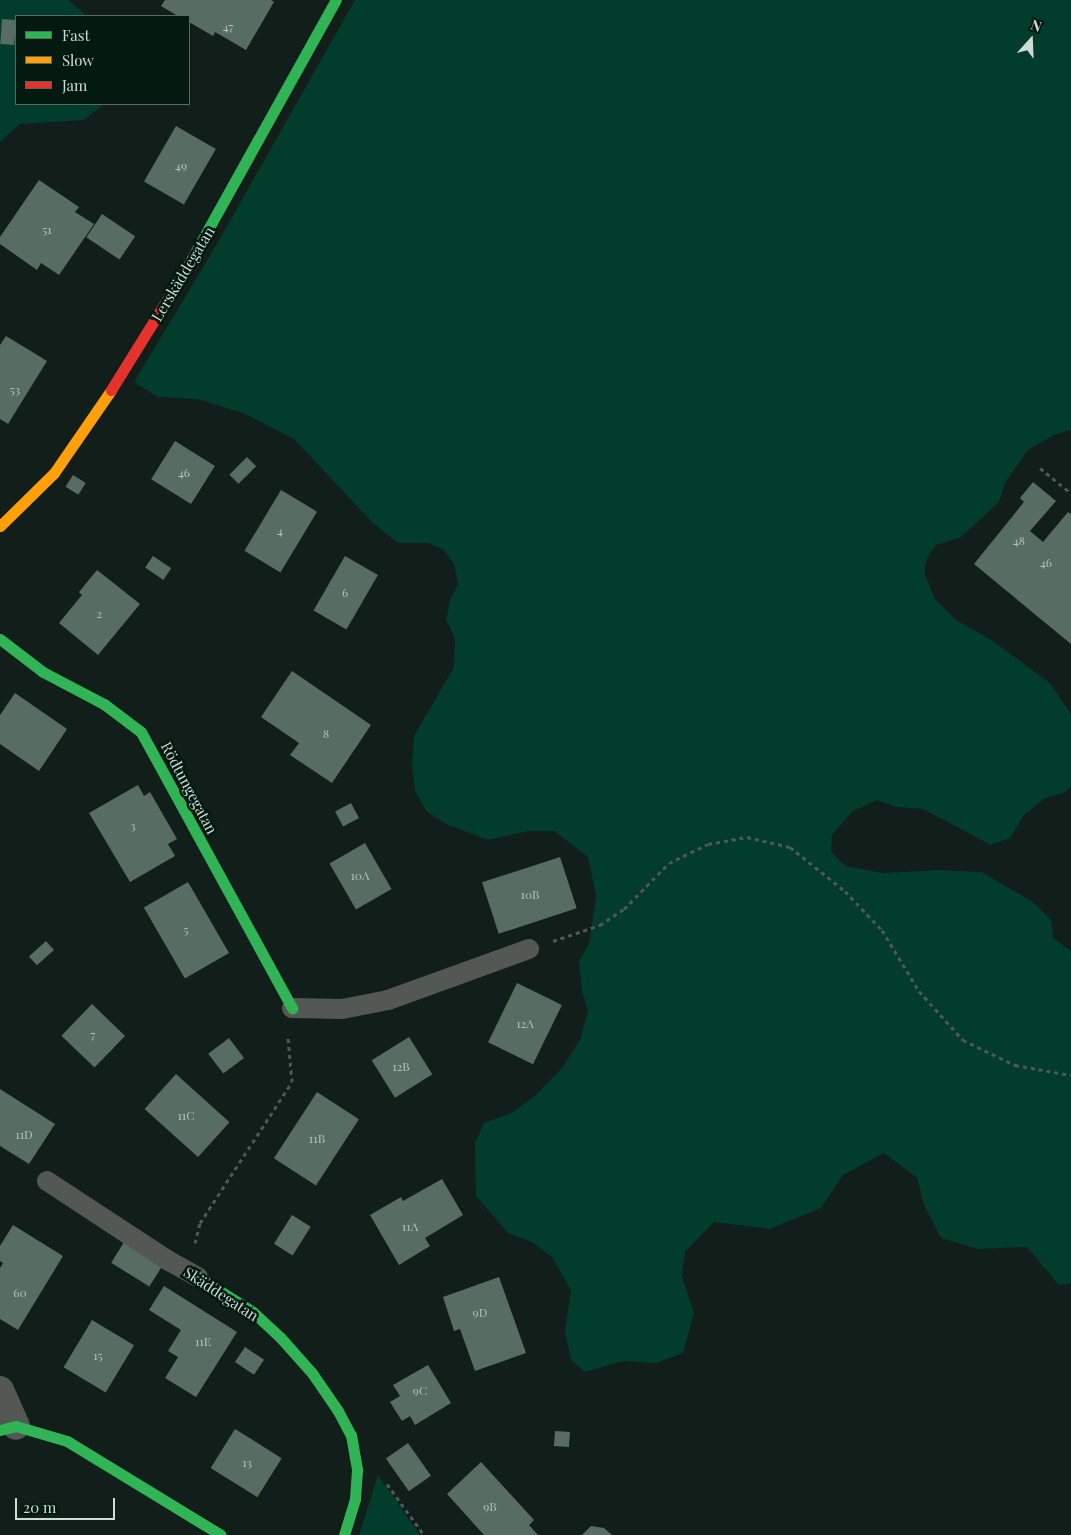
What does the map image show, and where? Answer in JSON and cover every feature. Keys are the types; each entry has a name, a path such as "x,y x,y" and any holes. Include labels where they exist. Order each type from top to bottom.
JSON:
{"street":[{"name":"Lerskäddegatan","path":"0,526 54,472 74,448 167,303 336,0"},
{"name":"Rödtungegatan","path":"0,639 43,672 104,704 141,732 292,1008"},
{"name":"Skäddegatan","path":"198,1277 253,1312 312,1373 338,1411 351,1435 357,1470 355,1499 344,1535"},
{"path":"0,1390 8,1428 67,1441 221,1535"}],"lane":[{"path":"292,1008 342,1009 388,1000 529,949"},
{"name":"Skäddegatan","path":"47,1181 169,1261 198,1277"}],"path":[{"path":"1040,468 1071,493"},
{"path":"529,949 600,925 624,909 669,863 708,844 747,837 790,846 845,891 882,930 920,992 963,1040 1015,1065 1071,1075"},
{"path":"198,1277 194,1248 200,1223 292,1082 288,1036 292,1008"}],"green space":[{"path":"0,0 68,0 86,15 15,15 15,105 103,105 84,120 20,124 0,142"},
{"path":"355,0 1071,0 1071,430 1054,435 1028,450 1005,483 999,502 960,538 936,545 927,558 924,572 935,599 956,620 993,641 1050,683 1071,714 1071,785 1066,792 1045,798 1024,815 1010,838 991,845 923,809 896,807 877,800 853,811 832,835 831,852 846,866 883,873 940,870 982,872 1033,902 1051,920 1053,938 1071,951 1071,1283 1059,1285 1027,1247 978,1249 941,1238 924,1205 917,1178 884,1153 843,1175 821,1208 770,1229 714,1222 685,1252 682,1276 694,1313 683,1353 656,1363 623,1361 585,1372 571,1360 565,1332 571,1290 552,1257 532,1242 508,1233 476,1196 475,1143 484,1123 513,1112 536,1095 562,1068 580,1040 588,1011 582,991 579,961 589,944 596,896 588,857 554,831 528,831 488,840 446,824 426,811 415,791 412,765 414,736 454,667 455,638 446,620 450,600 458,584 454,564 444,550 428,543 398,543 373,523 294,439 245,414 198,399 158,397 134,382 210,256"},
{"path":"378,1475 420,1535 359,1535"}],"building":[{"path":"165,0 271,0 274,2 246,50 215,32 213,36 190,23 190,15 176,15 161,6"},
{"path":"2,19 15,20 14,45 0,44"},
{"path":"176,126 216,149 184,204 144,181"},
{"path":"39,180 79,207 75,212 94,224 59,275 41,263 37,270 0,244 0,237"},
{"path":"102,214 135,236 120,260 86,237"},
{"path":"6,336 47,361 8,424 0,419 0,345"},
{"path":"175,441 215,466 191,504 151,479"},
{"path":"247,457 256,466 239,484 229,475"},
{"path":"73,475 86,483 78,495 66,487"},
{"path":"1033,482 1056,501 1030,531 1043,542 1068,512 1071,514 1071,644 974,564 1024,502 1020,498"},
{"path":"281,490 317,512 280,572 244,551"},
{"path":"153,556 171,568 163,580 145,568"},
{"path":"345,556 378,575 346,630 314,611"},
{"path":"97,570 140,604 98,655 59,623 82,595 79,592"},
{"path":"292,671 371,725 332,783 290,755 299,743 261,717"},
{"path":"15,693 67,729 39,771 0,744 0,715"},
{"path":"138,785 144,796 150,792 177,839 168,844 175,856 130,882 89,813"},
{"path":"351,803 359,818 343,826 335,811"},
{"path":"365,843 392,889 356,909 329,863"},
{"path":"560,857 577,908 499,934 482,882"},
{"path":"188,882 229,953 185,979 144,908"},
{"path":"46,941 54,950 37,965 29,956"},
{"path":"517,983 562,1005 533,1064 488,1042"},
{"path":"92,1004 125,1036 95,1068 61,1036"},
{"path":"409,1037 432,1074 395,1098 372,1060"},
{"path":"229,1038 244,1058 223,1074 208,1054"},
{"path":"176,1074 230,1122 198,1157 145,1109"},
{"path":"0,1089 55,1124 29,1164 0,1146"},
{"path":"317,1092 359,1119 316,1185 274,1158"},
{"path":"442,1179 463,1215 425,1238 430,1246 399,1265 370,1215 401,1197 403,1201"},
{"path":"292,1215 311,1227 293,1255 274,1244"},
{"path":"13,1225 63,1256 18,1330 0,1319 0,1268 3,1263 0,1261 0,1246"},
{"path":"126,1239 164,1263 149,1287 111,1263"},
{"path":"499,1277 526,1353 475,1371 460,1329 454,1331 443,1297"},
{"path":"164,1286 237,1332 196,1397 165,1378 178,1357 168,1351 181,1330 149,1310"},
{"path":"92,1320 134,1345 106,1392 64,1367"},
{"path":"245,1347 264,1360 254,1375 235,1362"},
{"path":"428,1365 451,1403 415,1425 410,1416 402,1421 390,1402 400,1396 393,1385"},
{"path":"235,1429 282,1458 257,1497 211,1468"},
{"path":"555,1431 570,1432 569,1447 554,1446"},
{"path":"408,1443 431,1476 409,1491 386,1458"},
{"path":"481,1462 534,1520 529,1525 538,1535 484,1535 447,1494"},
{"path":"591,1526 604,1528 612,1535 582,1535"}],"traffic: fast":[{"path":"186,269 336,0"},
{"path":"0,639 43,672 104,704 141,732 292,1008"},
{"path":"198,1277 253,1312 280,1337 312,1373 338,1411 351,1435 357,1470 355,1499 344,1535"},
{"path":"0,1430 16,1426 67,1441 221,1535"}],"traffic: slow":[{"path":"0,526 54,473 111,390"}],"traffic: jam":[{"path":"111,390 186,269"}]}
